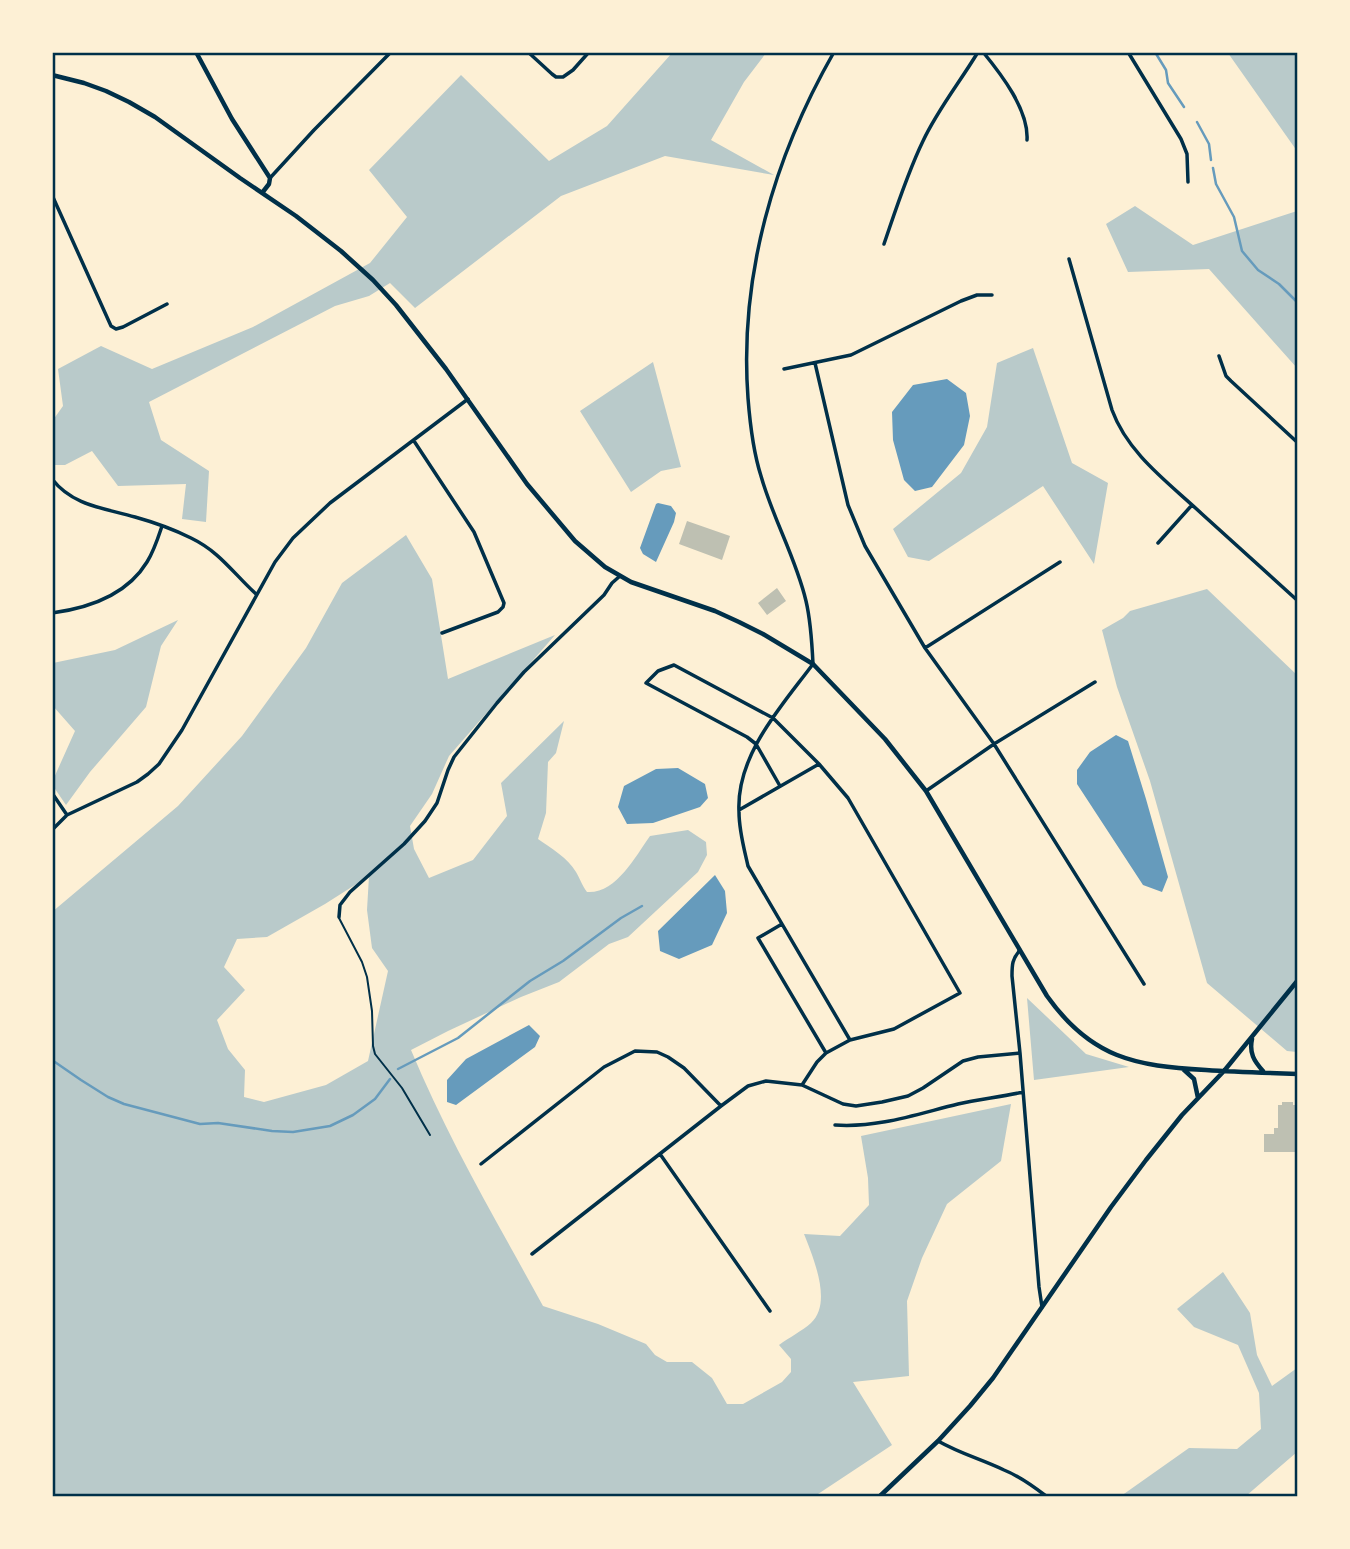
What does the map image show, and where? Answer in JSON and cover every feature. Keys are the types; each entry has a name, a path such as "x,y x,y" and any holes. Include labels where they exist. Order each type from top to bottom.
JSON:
{"street":[{"path":"196,52 232,119 270,178"},
{"path":"261,193 269,184 270,178 314,130 391,52"},
{"path":"528,52 552,74 562,77 573,70 589,52"},
{"path":"834,52 796,128 771,198 756,257 747,335 748,397 754,449 768,500 806,599 813,664 756,744 742,782 738,810 748,866 849,1040"},
{"path":"884,243 902,190 924,140 945,103 981,52 998,72 1021,109 1028,130 1027,140"},
{"path":"1128,52 1181,139 1187,154 1188,182"},
{"path":"52,75 84,83 130,102 155,117 341,251 373,280 421,334 527,484 562,526 596,559 631,582 739,622 813,664 885,739 926,791 1055,1007 1083,1036 1106,1051 1132,1061 1182,1069 1297,1074"},
{"path":"52,195 111,326 116,329 123,327 167,304"},
{"path":"1069,259 1112,410 1128,441 1140,456 1297,601"},
{"path":"783,369 851,355 961,301 977,295 992,295"},
{"path":"1219,356 1226,376 1297,443"},
{"path":"815,363 848,505 865,546 925,648 994,744 1144,984"},
{"path":"52,830 67,815 137,782 159,764 182,730 256,594 283,551 330,502 468,399"},
{"path":"414,441 474,532 504,603 498,612 443,634"},
{"path":"52,479 68,495 83,503 137,517 191,538 229,564 256,594"},
{"path":"1158,543 1192,505"},
{"path":"52,613 78,609 103,600 131,581 148,560 162,526"},
{"path":"925,648 1060,562"},
{"path":"339,917 340,905 351,892 404,844 433,810 454,757 497,703 524,672 604,595 620,576"},
{"path":"780,786 756,744 747,737 646,683 658,671 674,665 773,718 848,798 960,993 894,1029 849,1040 826,1053 802,1085"},
{"path":"926,791 994,744 1094,682"},
{"path":"738,810 819,764"},
{"path":"52,793 67,815"},
{"path":"782,924 758,939 826,1053"},
{"path":"1020,950 1012,964 1042,1307"},
{"path":"880,1496 938,1441 993,1378 1146,1160 1224,1071 1297,980"},
{"path":"1252,1036 1252,1058 1264,1072"},
{"path":"481,1164 604,1067 635,1051 657,1052 668,1057 684,1068 721,1106"},
{"path":"532,1254 748,1086 766,1081 802,1085 843,1104 856,1106 908,1096 963,1061 1020,1053"},
{"path":"1182,1069 1194,1079 1198,1098"},
{"path":"835,1125 868,1125 1023,1092"},
{"path":"660,1154 770,1311"},
{"path":"938,1441 1013,1474 1046,1496"}],"lane":[{"path":"339,917 367,977 375,1054 402,1088 430,1135"}],"shaded area":[{"path":"672,53 766,53 744,82 711,140 774,175 665,156 561,196 415,308 390,283 369,296 335,306 149,402 161,440 209,471 206,522 182,519 186,484 118,486 92,451 65,465 53,465 53,420 63,406 58,369 101,346 152,369 253,327 370,263 407,217 369,170 461,75 549,161 607,126"},
{"path":"1228,53 1296,53 1297,151"},
{"path":"1135,206 1193,245 1297,211 1297,368 1209,269 1128,272 1106,224"},
{"path":"1033,348 1072,463 1108,483 1094,564 1043,486 929,561 908,557 893,529 961,473 987,427 997,363"},
{"path":"653,362 681,467 661,471 631,492 580,411"},
{"path":"406,535 432,579 448,679 555,635 449,756 432,794 410,826 414,849 429,878 473,860 507,816 501,783 564,721 556,753 548,762 546,813 538,839 569,862 587,892 597,891 616,881 650,836 688,830 706,842 707,855 698,872 628,937 609,944 559,982 521,997 411,1050 457,1148 543,1306 598,1324 646,1344 655,1355 667,1362 692,1362 712,1378 727,1404 743,1404 782,1382 791,1372 791,1359 779,1345 811,1323 817,1314 821,1292 804,1234 840,1236 869,1205 868,1178 861,1136 1011,1104 1001,1161 947,1204 922,1258 907,1301 909,1376 853,1382 892,1445 815,1496 53,1496 52,912 178,806 242,736 306,648 342,583","holes":["369,876 367,910 372,948 388,971 368,1061 326,1085 264,1102 244,1097 245,1070 228,1049 217,1020 245,990 224,967 237,939 267,937"]},
{"path":"1207,589 1297,675 1297,1052 1287,1051 1207,983 1150,781 1117,687 1102,630 1130,611"},
{"path":"178,620 161,646 146,707 90,772 66,805 53,786 53,780 75,731 53,706 53,663 115,650"},
{"path":"1027,998 1086,1054 1129,1067 1034,1080"},
{"path":"1223,1272 1250,1313 1257,1355 1272,1386 1297,1368 1297,1452 1246,1496 1121,1496 1189,1448 1237,1449 1261,1429 1259,1393 1238,1345 1194,1327 1177,1309"}],"water":[{"path":"947,379 966,393 970,416 964,445 932,487 915,491 904,480 893,440 892,412 913,385"},
{"path":"658,503 671,506 676,513 656,562 643,554 640,548"},
{"path":"1116,735 1128,741 1146,799 1168,877 1162,892 1143,885 1077,784 1077,770 1090,752"},
{"path":"678,768 705,784 708,798 700,807 653,823 627,824 618,807 624,786 656,769"},
{"path":"715,875 725,891 727,913 712,945 679,959 660,951 658,931"},
{"path":"529,1025 540,1036 535,1047 456,1105 447,1102 447,1080 466,1059"}],"building":[{"path":"687,521 730,536 722,560 679,544"},
{"path":"777,588 786,601 767,615 758,603"},
{"path":"1282,1102 1293,1102 1295,1105 1298,1152 1264,1152 1264,1134 1274,1134 1274,1128 1278,1128 1278,1105 1282,1105"}],"waterway":[{"path":"1155,52 1166,70 1168,83 1184,107"},
{"path":"1197,122 1209,144 1211,160"},
{"path":"1213,168 1216,184 1234,217 1242,251 1258,270 1279,284 1298,303"},
{"path":"398,1069 458,1038 530,981 642,906"},
{"path":"52,1060 108,1097 124,1104 200,1124 218,1123 272,1131 293,1132 330,1126 353,1115 375,1099 390,1079"}]}
